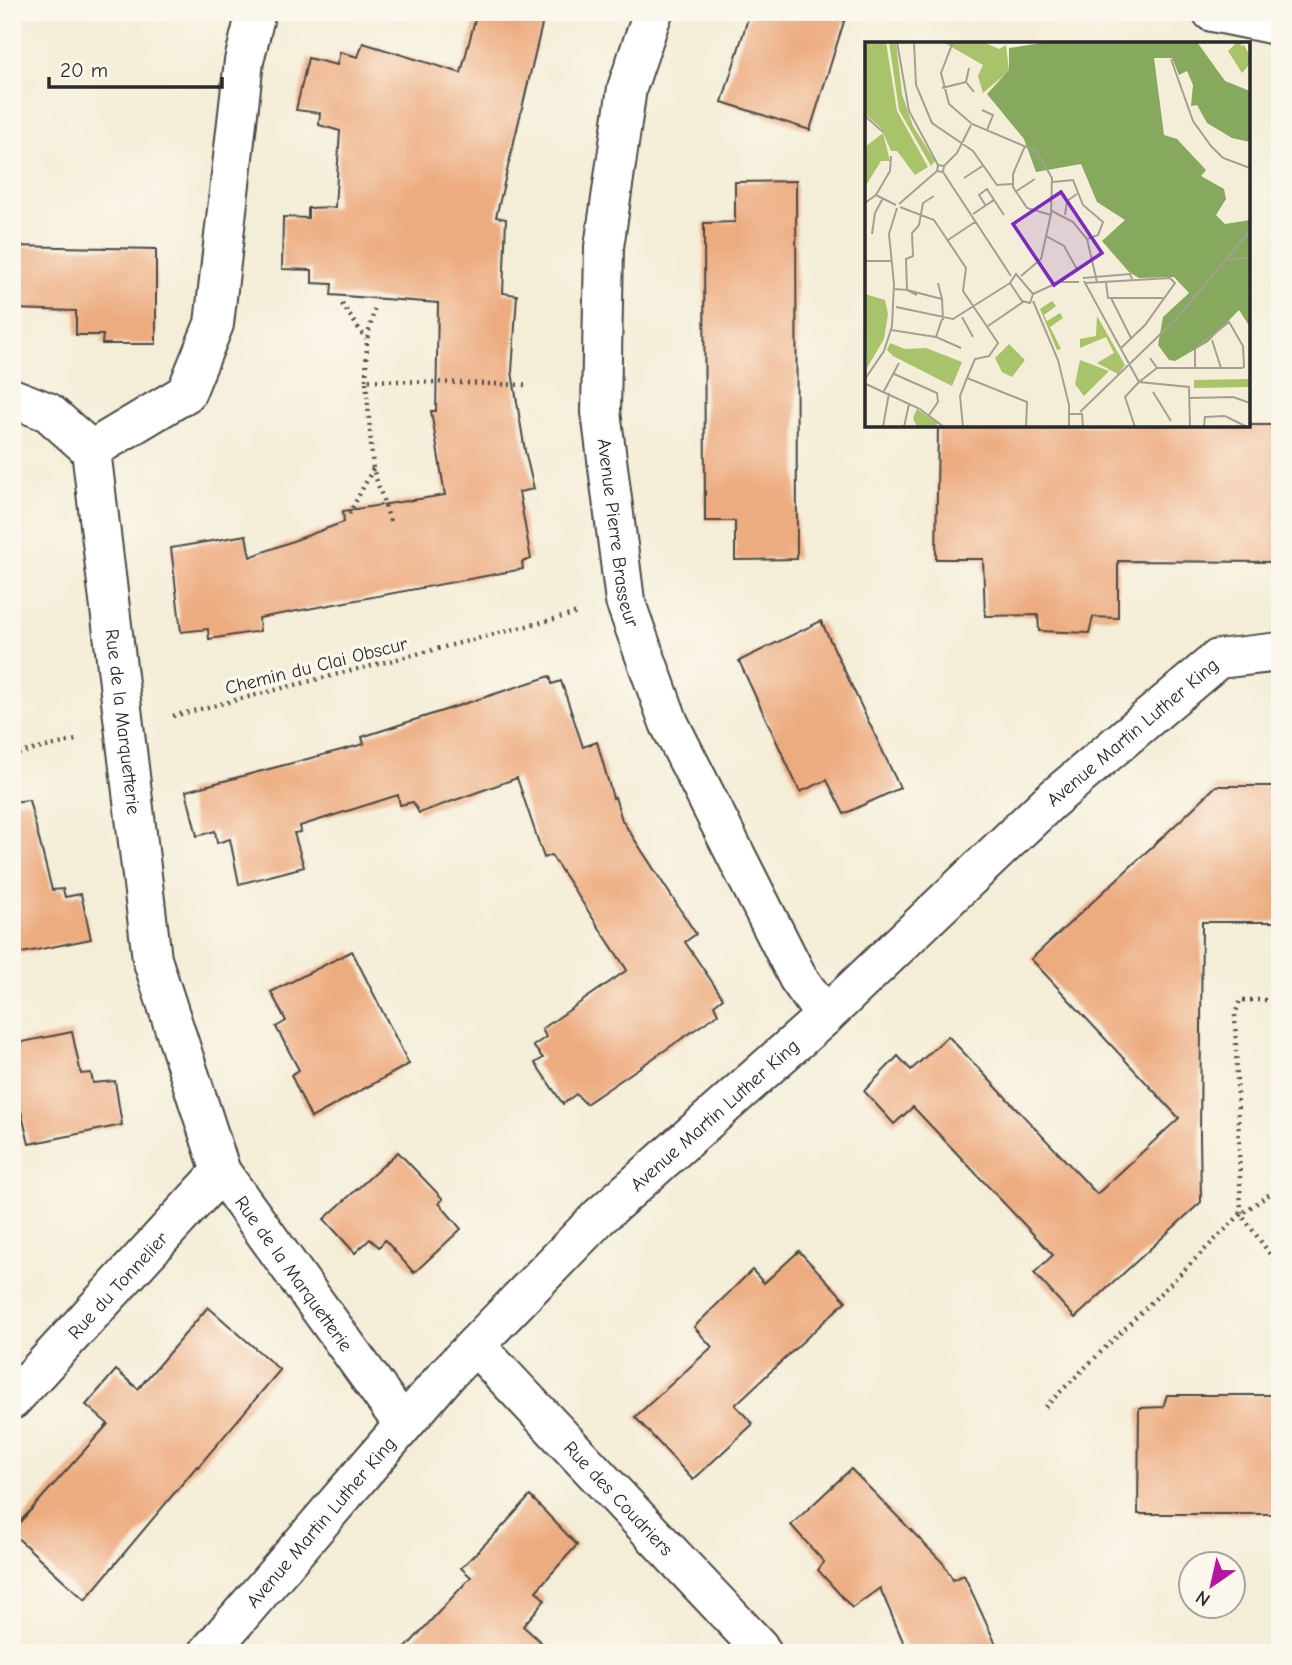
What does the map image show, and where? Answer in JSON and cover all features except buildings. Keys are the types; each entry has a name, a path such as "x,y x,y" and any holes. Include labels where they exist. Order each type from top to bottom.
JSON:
{"street":[{"path":"12,398 48,412 91,450 186,393 214,324 244,61 256,12"},
{"name":"Avenue Pierre Brasseur","path":"653,12 627,88 604,247 601,412 625,601 669,723 798,978 825,1016"},
{"path":"1212,12 1280,26"},
{"name":"Rue de la Marquetterie","path":"91,450 152,959 221,1172 403,1424"},
{"name":"Avenue Martin Luther King","path":"208,1653 449,1372 597,1218 825,1016 1048,803 1218,659 1280,652"},
{"name":"Rue du Tonnelier","path":"12,1399 221,1172"},
{"name":"Rue des Coudriers","path":"475,1345 762,1653"}],"path":[{"path":"342,304 367,340"},
{"path":"376,306 367,340 366,380 373,469 390,521"},
{"path":"366,380 525,385"},
{"path":"349,514 373,469"},
{"name":"Chemin du Clai Obscur","path":"12,755 625,601"},
{"path":"1280,1000 1240,1000 1235,1015 1241,1214 1280,1268"},
{"path":"1045,1407 1241,1214 1280,1187"}]}
